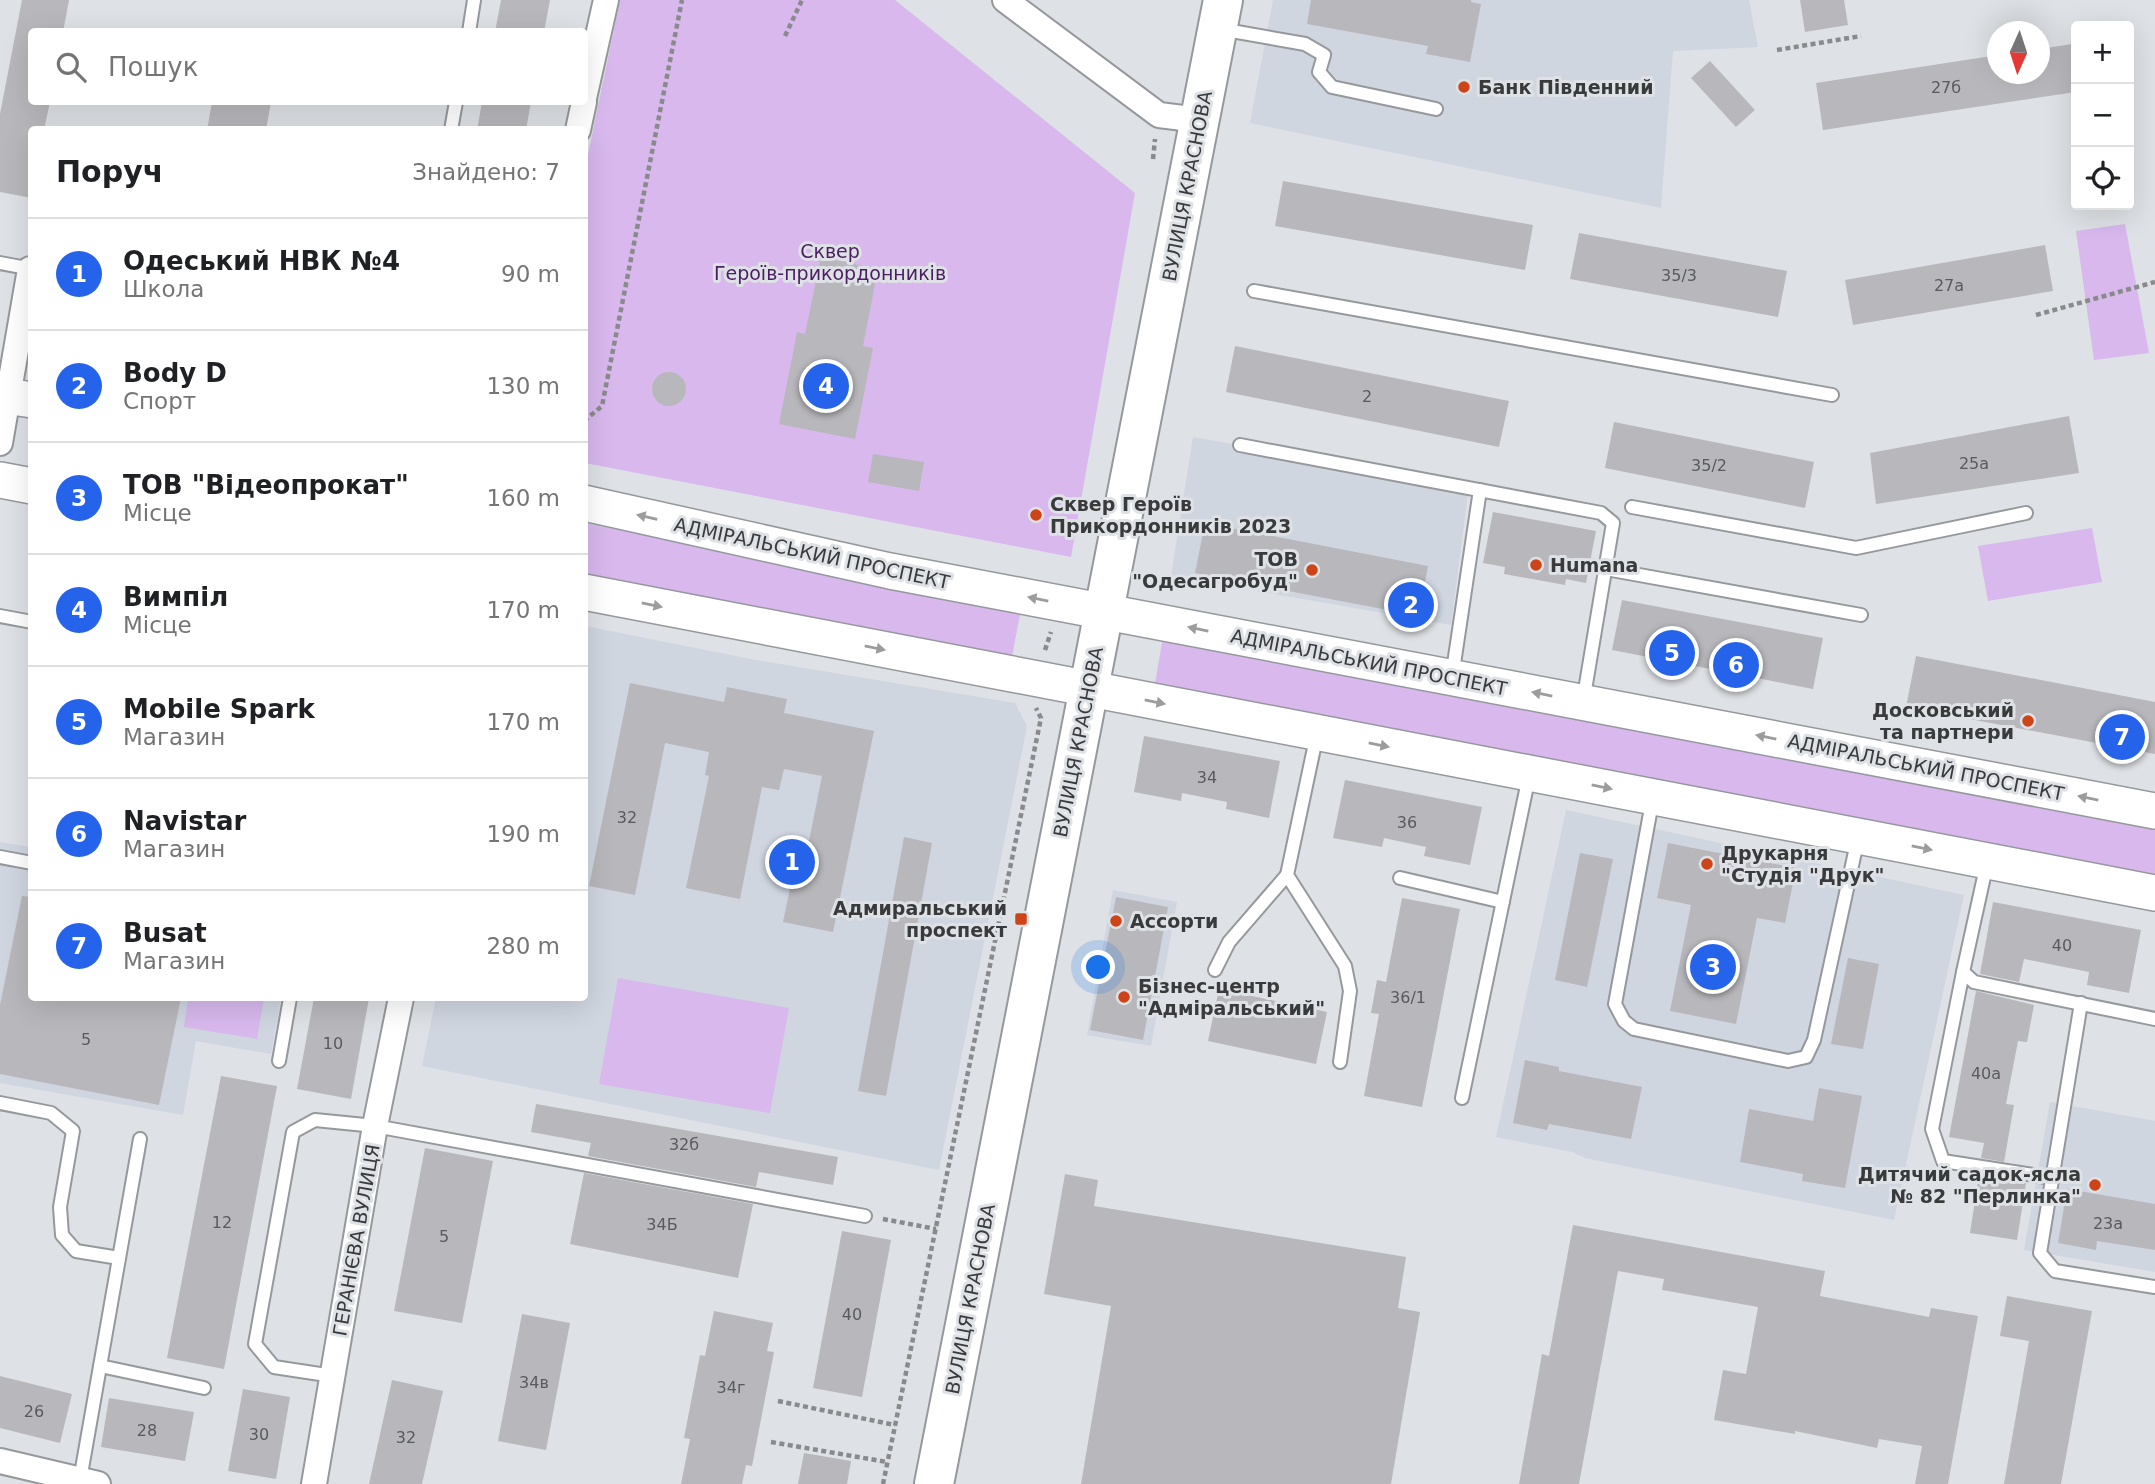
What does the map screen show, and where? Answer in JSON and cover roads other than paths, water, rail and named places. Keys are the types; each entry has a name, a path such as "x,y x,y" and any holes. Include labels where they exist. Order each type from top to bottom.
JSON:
{"main road":[{"name":"ВУЛИЦЯ КРАСНОВА","path":"934,1484 1220,14"},
{"path":"0,480 28,485"},
{"name":"АДМІРАЛЬСЬКИЙ ПРОСПЕКТ","path":"588,504 890,571 2155,811"},
{"path":"588,593 2155,893"}],"street":[{"path":"588,82 606,0"},
{"path":"1005,0 1159,114 1199,120"},
{"path":"579,126 583,105"},
{"path":"0,443 13,397 28,290"},
{"name":"ГЕРАНІЄВА ВУЛИЦЯ","path":"314,1484 375,1126 400,1001"},
{"path":"0,1461 89,1482"}],"lane":[{"path":"470,28 474,0"},
{"path":"1220,14 1305,44 1324,55 1319,72 1332,87 1436,109"},
{"path":"451,126 455,105"},
{"path":"0,263 28,268"},
{"path":"1254,291 1832,395"},
{"path":"1240,445 1601,513 1613,523 1583,702"},
{"path":"1451,677 1480,490"},
{"path":"1632,507 1856,548 2026,513"},
{"path":"1605,569 1861,615"},
{"path":"0,616 28,621"},
{"path":"1215,970 1229,942 1287,875 1317,733"},
{"path":"1462,1098 1529,774"},
{"path":"1653,797 1615,1004 1624,1021 1634,1029 1788,1061 1806,1057 1814,1040 1859,836"},
{"path":"0,857 28,862"},
{"path":"1987,861 1932,1129 1943,1161 2052,1178"},
{"path":"1287,875 1345,966 1350,991 1340,1062"},
{"path":"1400,878 1503,902"},
{"path":"1963,972 1974,982 2155,1019"},
{"path":"279,1061 289,1001"},
{"path":"2081,1003 2040,1253 2055,1272 2155,1287"},
{"path":"0,1103 51,1113 73,1131 60,1207 62,1235 76,1251 119,1258"},
{"path":"333,1376 274,1367 255,1344 293,1132 315,1120 375,1126 865,1216"},
{"path":"89,1482 100,1366 140,1139"},
{"path":"100,1366 204,1388"}],"place":[{"name":"Банк Південний","path":"1464,87"},
{"name":"Вимпіл","path":"826,386"},
{"name":"Сквер Героїв Прикордонників 2023","path":"1036,515"},
{"name":"Humana","path":"1536,565"},
{"name":"ТОВ \"Одесагробуд\"","path":"1312,570"},
{"name":"Body D","path":"1411,605"},
{"name":"Mobile Spark","path":"1672,653"},
{"name":"Navistar","path":"1736,665"},
{"name":"Досковський та партнери","path":"2028,721"},
{"name":"Busat","path":"2122,737"},
{"name":"Одеський НВК №4","path":"792,862"},
{"name":"Друкарня \"Студія \"Друк\"","path":"1707,864"},
{"name":"Адмиральський проспект","path":"1021,919"},
{"name":"Ассорти","path":"1116,921"},
{"name":"ТОВ \"Відеопрокат\"","path":"1713,967"},
{"name":"Бізнес-центр \"Адміральський\"","path":"1124,997"},
{"name":"Дитячий садок-ясла № 82 \"Перлинка\"","path":"2095,1185"}],"park label":[{"name":"Сквер Героїв-прикордонників","path":"830,262"}]}
